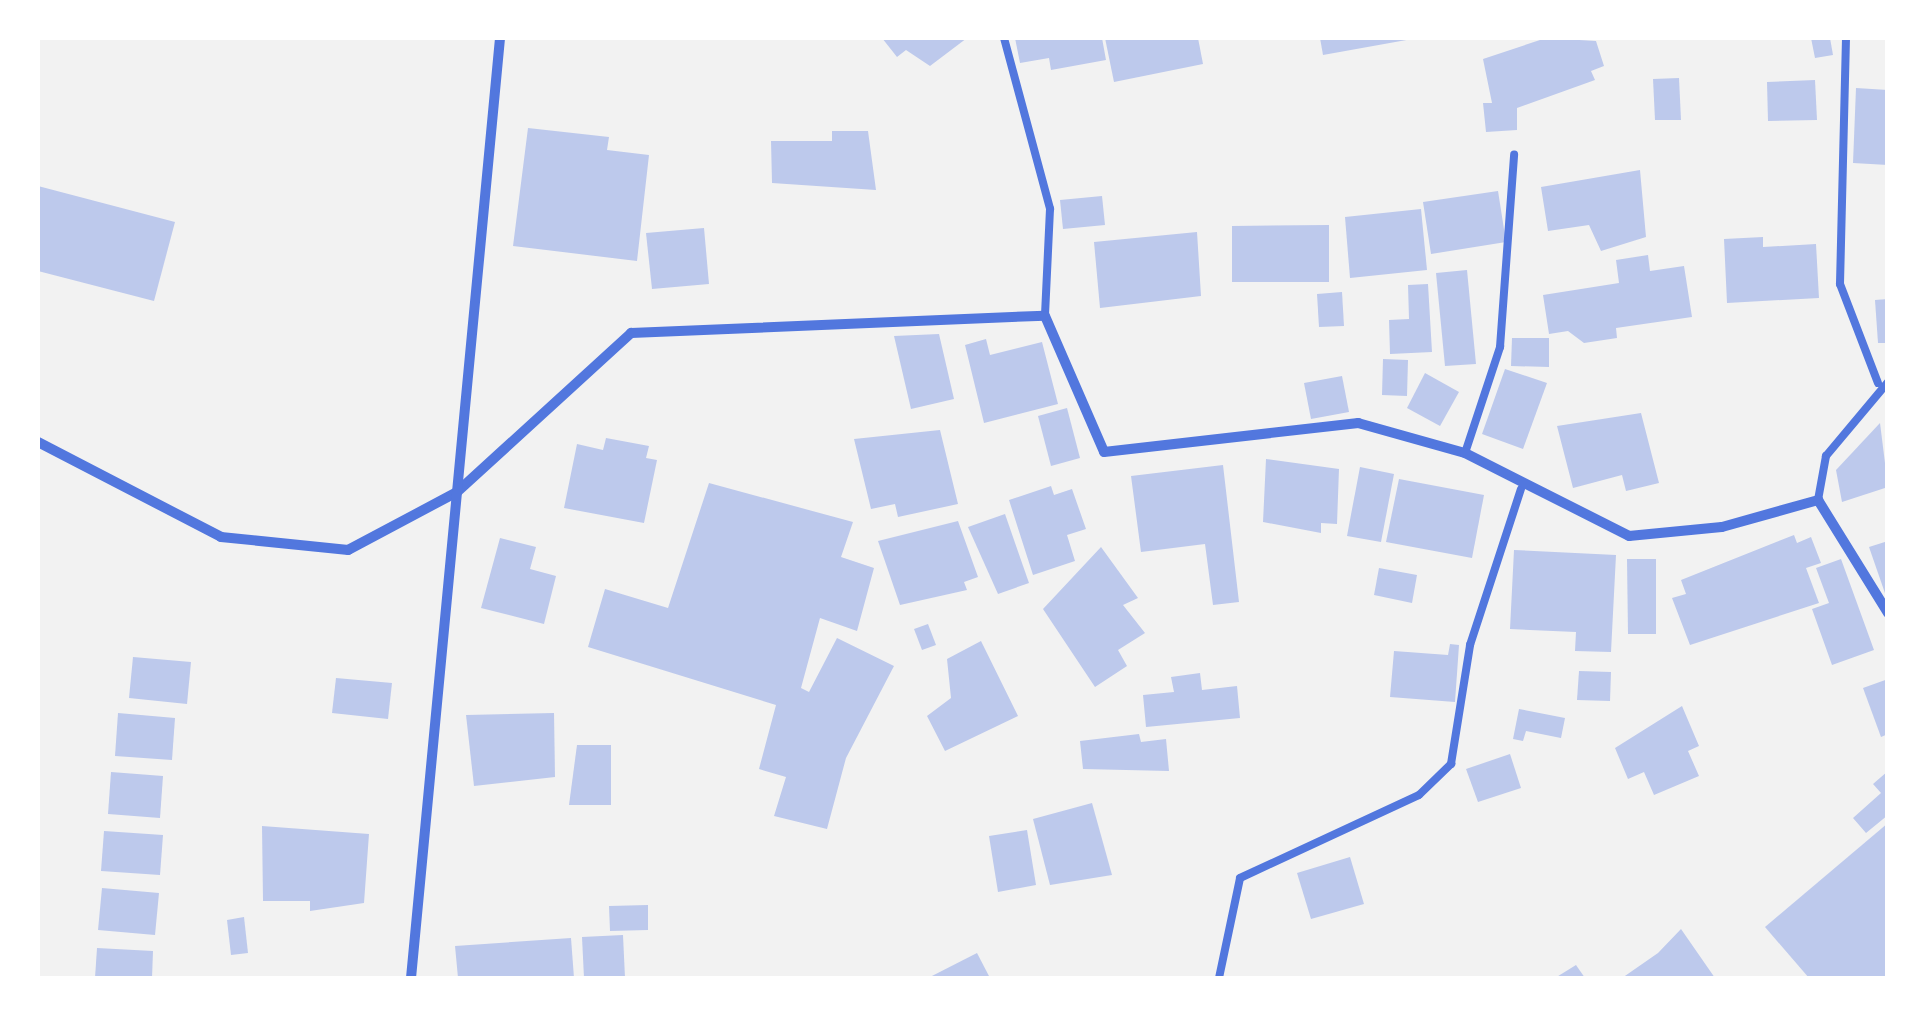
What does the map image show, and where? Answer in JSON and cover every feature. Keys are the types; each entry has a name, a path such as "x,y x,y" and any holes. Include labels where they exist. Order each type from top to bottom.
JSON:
{"street":[{"path":"412,978 500,38"},
{"path":"38,442 221,538 348,550 457,492 632,333 1045,316 1104,452 1358,422 1465,453 1521,489 1629,536 1722,527 1818,500 1888,613"}],"lane":[{"path":"1004,38 1050,209 1045,316"},
{"path":"1818,500 1826,456 1883,382 1840,284 1846,38"},
{"path":"1465,453 1500,348 1514,156"},
{"path":"1219,978 1240,878 1418,795 1451,764 1470,645 1521,489"}],"building":[{"path":"882,38 967,38 930,66 906,50 897,57"},
{"path":"1015,38 1102,38 1106,60 1051,70 1049,58 1020,63"},
{"path":"1105,38 1198,38 1203,64 1114,82"},
{"path":"1320,38 1412,38 1412,39 1323,55"},
{"path":"1546,38 1596,41 1604,66 1591,71 1595,80 1517,108 1517,130 1486,132 1483,103 1492,103 1483,59"},
{"path":"1811,38 1830,38 1833,55 1815,58"},
{"path":"1679,78 1681,120 1655,120 1653,79"},
{"path":"1815,80 1817,120 1768,121 1767,82"},
{"path":"1856,88 1888,90 1888,165 1853,163"},
{"path":"528,128 609,137 607,150 649,155 637,261 513,246"},
{"path":"832,131 868,131 876,190 772,183 771,141 832,141"},
{"path":"1640,170 1646,237 1601,251 1589,225 1548,231 1541,187"},
{"path":"38,186 175,222 154,301 38,271"},
{"path":"1498,191 1506,242 1431,254 1423,202"},
{"path":"1102,196 1105,225 1063,229 1060,200"},
{"path":"1421,209 1427,270 1350,278 1345,217"},
{"path":"1329,225 1329,282 1232,282 1232,226"},
{"path":"704,228 709,284 652,289 646,233"},
{"path":"1197,232 1201,296 1100,308 1094,242"},
{"path":"1763,237 1763,247 1816,244 1819,298 1727,303 1724,239"},
{"path":"1648,255 1650,271 1684,266 1692,317 1616,328 1617,338 1584,343 1568,331 1549,334 1543,295 1619,283 1616,260"},
{"path":"1467,270 1476,364 1445,366 1436,273"},
{"path":"1428,284 1432,352 1390,354 1389,320 1409,319 1408,285"},
{"path":"1342,292 1344,326 1319,327 1317,294"},
{"path":"1888,299 1888,343 1878,343 1875,300"},
{"path":"939,334 954,399 911,409 894,336"},
{"path":"1512,338 1549,338 1549,367 1511,366"},
{"path":"986,339 990,355 1042,342 1058,404 984,423 965,345"},
{"path":"1383,359 1408,360 1407,396 1382,395"},
{"path":"1505,369 1547,383 1523,449 1482,434"},
{"path":"1425,373 1459,392 1440,426 1407,408"},
{"path":"1342,376 1349,412 1311,419 1304,383"},
{"path":"1067,408 1080,458 1051,466 1038,416"},
{"path":"1641,413 1659,483 1626,491 1622,475 1573,488 1557,426"},
{"path":"1880,423 1888,487 1842,502 1836,470"},
{"path":"940,430 958,504 898,517 895,504 871,509 854,439"},
{"path":"606,438 649,446 646,458 657,460 644,523 564,508 577,444 603,450"},
{"path":"1266,459 1339,469 1337,524 1321,523 1321,533 1263,522"},
{"path":"1223,465 1239,602 1213,605 1205,544 1141,552 1131,476"},
{"path":"1360,467 1394,474 1381,542 1347,536"},
{"path":"1399,479 1484,495 1472,558 1386,542"},
{"path":"709,483 853,522 841,557 874,568 857,631 820,618 801,688 809,692 837,638 894,666 846,758 827,829 774,816 786,777 759,769 776,705 588,647 605,589 668,608"},
{"path":"1051,486 1054,495 1072,489 1086,529 1067,535 1075,561 1033,575 1009,500"},
{"path":"1005,514 1029,583 998,594 968,527"},
{"path":"958,521 978,577 964,582 967,590 900,605 878,541"},
{"path":"1794,535 1797,543 1811,537 1821,563 1806,568 1819,603 1690,645 1672,598 1686,594 1681,580"},
{"path":"500,538 536,547 530,569 556,576 544,624 481,608"},
{"path":"1888,541 1888,599 1887,599 1869,547"},
{"path":"1101,547 1138,598 1123,605 1145,633 1118,650 1127,666 1095,687 1043,609"},
{"path":"1514,550 1616,555 1611,652 1575,651 1576,632 1510,629"},
{"path":"1627,559 1656,559 1656,634 1628,634"},
{"path":"1841,559 1874,650 1832,665 1812,609 1829,603 1816,568"},
{"path":"1379,568 1417,575 1412,603 1374,595"},
{"path":"928,624 936,645 922,650 914,629"},
{"path":"981,641 1018,716 945,751 927,716 951,698 947,659"},
{"path":"1450,644 1459,645 1455,702 1390,697 1394,651 1448,655"},
{"path":"133,657 191,662 187,704 129,698"},
{"path":"1579,671 1611,672 1610,701 1577,700"},
{"path":"1200,673 1202,690 1237,686 1240,718 1146,727 1143,695 1174,692 1171,677"},
{"path":"336,678 392,683 388,719 332,713"},
{"path":"1888,679 1888,734 1881,737 1863,688"},
{"path":"1682,706 1699,746 1688,751 1699,776 1654,795 1644,772 1628,779 1615,748"},
{"path":"1519,709 1565,718 1561,738 1526,731 1523,741 1513,739"},
{"path":"118,713 175,718 172,760 115,756"},
{"path":"554,713 555,777 474,786 466,715"},
{"path":"1139,734 1141,742 1166,739 1169,771 1083,769 1080,741"},
{"path":"577,745 611,745 611,805 569,805"},
{"path":"1510,754 1521,788 1478,802 1466,769"},
{"path":"1888,771 1888,815 1866,833 1853,818 1881,793 1873,784"},
{"path":"111,772 163,776 160,818 108,814"},
{"path":"1092,803 1112,875 1050,885 1033,819"},
{"path":"1888,823 1888,978 1809,978 1765,927"},
{"path":"262,826 369,834 364,903 310,911 310,901 263,901"},
{"path":"1027,830 1036,885 998,892 989,836"},
{"path":"104,831 163,835 160,875 101,871"},
{"path":"1350,857 1364,904 1311,919 1297,873"},
{"path":"102,888 159,893 155,935 98,930"},
{"path":"648,905 648,930 610,931 609,906"},
{"path":"244,917 248,953 231,955 227,920"},
{"path":"1681,929 1715,978 1622,978 1658,953"},
{"path":"623,935 625,978 584,978 582,937"},
{"path":"571,938 574,978 458,978 455,946"},
{"path":"97,948 153,951 152,978 95,978"},
{"path":"977,953 990,978 928,978"},
{"path":"1576,965 1585,978 1555,978"}]}
